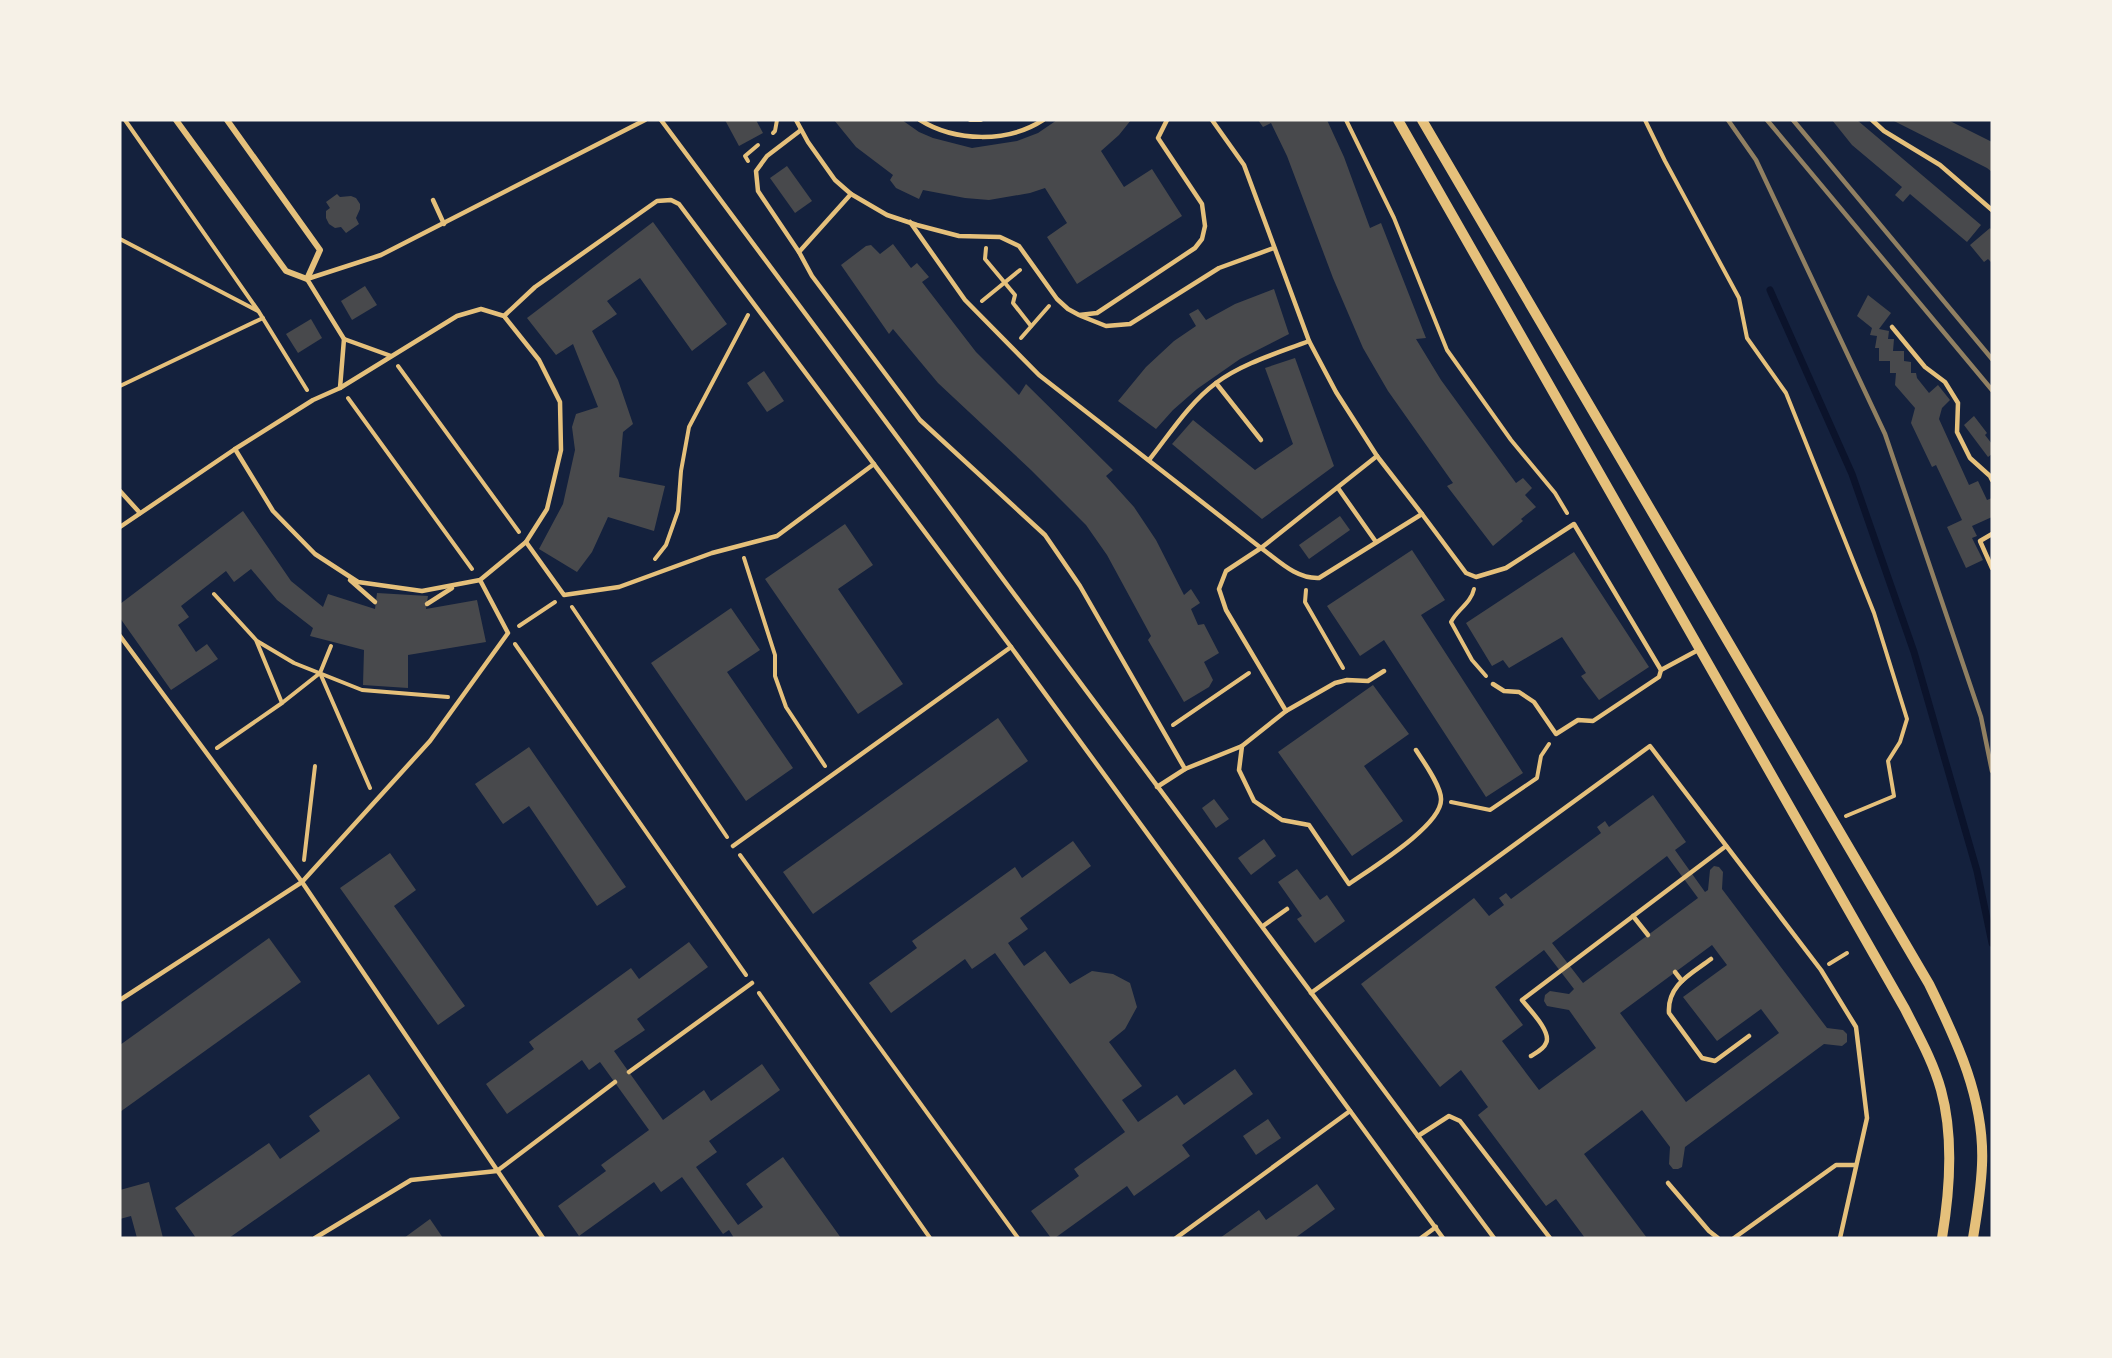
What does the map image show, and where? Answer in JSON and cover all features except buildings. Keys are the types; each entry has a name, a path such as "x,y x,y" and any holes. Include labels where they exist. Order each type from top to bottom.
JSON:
{"street":[{"path":"177,121 286,271 307,279 320,250 227,120"},
{"path":"1398,120 1905,1009 1926,1051 1941,1089 1950,1134 1942,1238"},
{"path":"1422,120 1929,984 1955,1037 1972,1084 1979,1122 1982,1162 1980,1195 1973,1238"}],"lane":[{"path":"177,121 185,120"},
{"path":"340,387 344,339 307,279 381,255 645,120"},
{"path":"661,120 1494,1238"},
{"path":"796,120 807,142 835,180 851,194 887,215 959,236 1000,237 1019,246 1056,299 1079,315 1106,326 1130,324 1220,268 1274,248"},
{"path":"920,120 960,135 999,136 1030,128 1043,120"},
{"path":"1079,315 1097,313 1195,248 1202,239 1205,226 1202,204 1158,138 1167,120"},
{"path":"1212,120 1244,165 1309,341 1335,392 1377,456 1466,573 1476,577 1506,568 1574,524 1661,670"},
{"path":"1872,120 1884,131 1940,165 1992,210"},
{"path":"801,130 767,156 756,171 758,191 799,252 812,276 920,420 1045,535 1080,586 1185,769"},
{"path":"799,252 851,194"},
{"path":"433,200 444,224"},
{"path":"504,316 535,287 657,201 671,200 679,204 1011,647 1443,1238"},
{"path":"910,222 965,300 1039,375 1297,574 1307,579 1319,578 1422,514"},
{"path":"120,527 235,448 313,400 340,387 457,316 481,309 504,316 539,360 560,402 561,450 548,509 526,542 480,580 422,591 358,582 315,554 273,511 235,448"},
{"path":"1892,327 1925,367 1945,382 1958,403 1957,432 1970,458 1992,480"},
{"path":"344,339 391,356"},
{"path":"1149,460 1192,407 1216,383 1259,360 1309,341"},
{"path":"1216,383 1261,441"},
{"path":"1286,711 1226,610 1219,589 1226,571 1261,548 1377,456"},
{"path":"526,542 564,595 619,587 712,553 777,536 874,464"},
{"path":"1338,488 1376,542"},
{"path":"120,491 141,513"},
{"path":"1992,534 1980,541 1992,568"},
{"path":"337,568 375,602"},
{"path":"120,1000 302,882 430,741 508,633 480,580"},
{"path":"427,604 456,586"},
{"path":"120,636 302,882 543,1238"},
{"path":"733,846 1011,647"},
{"path":"1492,684 1504,691 1519,692 1534,702 1556,734 1578,720 1593,721 1659,677 1661,670 1700,649"},
{"path":"1157,787 1185,769 1242,746 1286,711 1335,683 1347,680 1368,681 1384,671"},
{"path":"1242,746 1239,770 1254,801 1282,820 1309,825 1349,884 1419,835 1437,813 1441,800 1438,788 1416,750"},
{"path":"1311,993 1650,746 1821,970 1857,1027 1867,1118 1840,1238"},
{"path":"1531,1056 1546,1045 1548,1038 1546,1030 1522,1000 1726,846"},
{"path":"1263,926 1287,909"},
{"path":"1633,916 1648,935"},
{"path":"1711,959 1677,985 1671,995 1669,1012 1702,1058 1716,1061 1749,1036"},
{"path":"1675,972 1682,981"},
{"path":"629,1072 752,983"},
{"path":"315,1238 411,1180 497,1170 615,1082"},
{"path":"1176,1238 1350,1111"},
{"path":"1418,1136 1449,1116 1460,1121 1550,1238"},
{"path":"1734,1238 1836,1165 1855,1165"},
{"path":"1668,1183 1709,1231 1718,1238"},
{"path":"1421,1238 1436,1227"}],"path":[{"path":"125,120 259,312 313,400"},
{"path":"970,120 981,120"},
{"path":"1346,120 1394,218 1447,350 1511,440 1555,493 1574,524"},
{"path":"1645,120 1739,298 1747,338 1786,393 1874,613 1907,719 1900,742 1888,761 1894,796 1839,819"},
{"path":"987,237 985,259 1015,295 1013,303 1031,326"},
{"path":"120,239 259,312"},
{"path":"974,309 1030,262"},
{"path":"1013,348 1056,299"},
{"path":"639,580 666,545 678,511 681,471 689,427 754,304"},
{"path":"120,386 263,318"},
{"path":"391,356 526,542"},
{"path":"340,387 480,580"},
{"path":"741,546 775,656 775,676 786,707 831,775"},
{"path":"1476,577 1473,595 1455,614 1451,622 1473,660 1492,684"},
{"path":"1307,579 1305,602 1341,663 1347,680"},
{"path":"214,594 256,640 294,663 362,690 461,698"},
{"path":"930,1238 508,633 564,595 733,846 1018,1238"},
{"path":"256,640 282,703"},
{"path":"208,754 282,703 320,673 331,646"},
{"path":"1164,731 1259,666"},
{"path":"320,673 376,801"},
{"path":"1441,800 1490,810 1537,778 1541,756 1556,734"},
{"path":"302,882 315,766"}],"waterway":[{"path":"1770,290 1852,474 1914,652 1977,871 1992,943"}],"railway":[{"path":"1728,120 1756,160 1885,434 1981,717 1992,771"},
{"path":"1767,120 1992,390"},
{"path":"1793,120 1992,359"}]}
